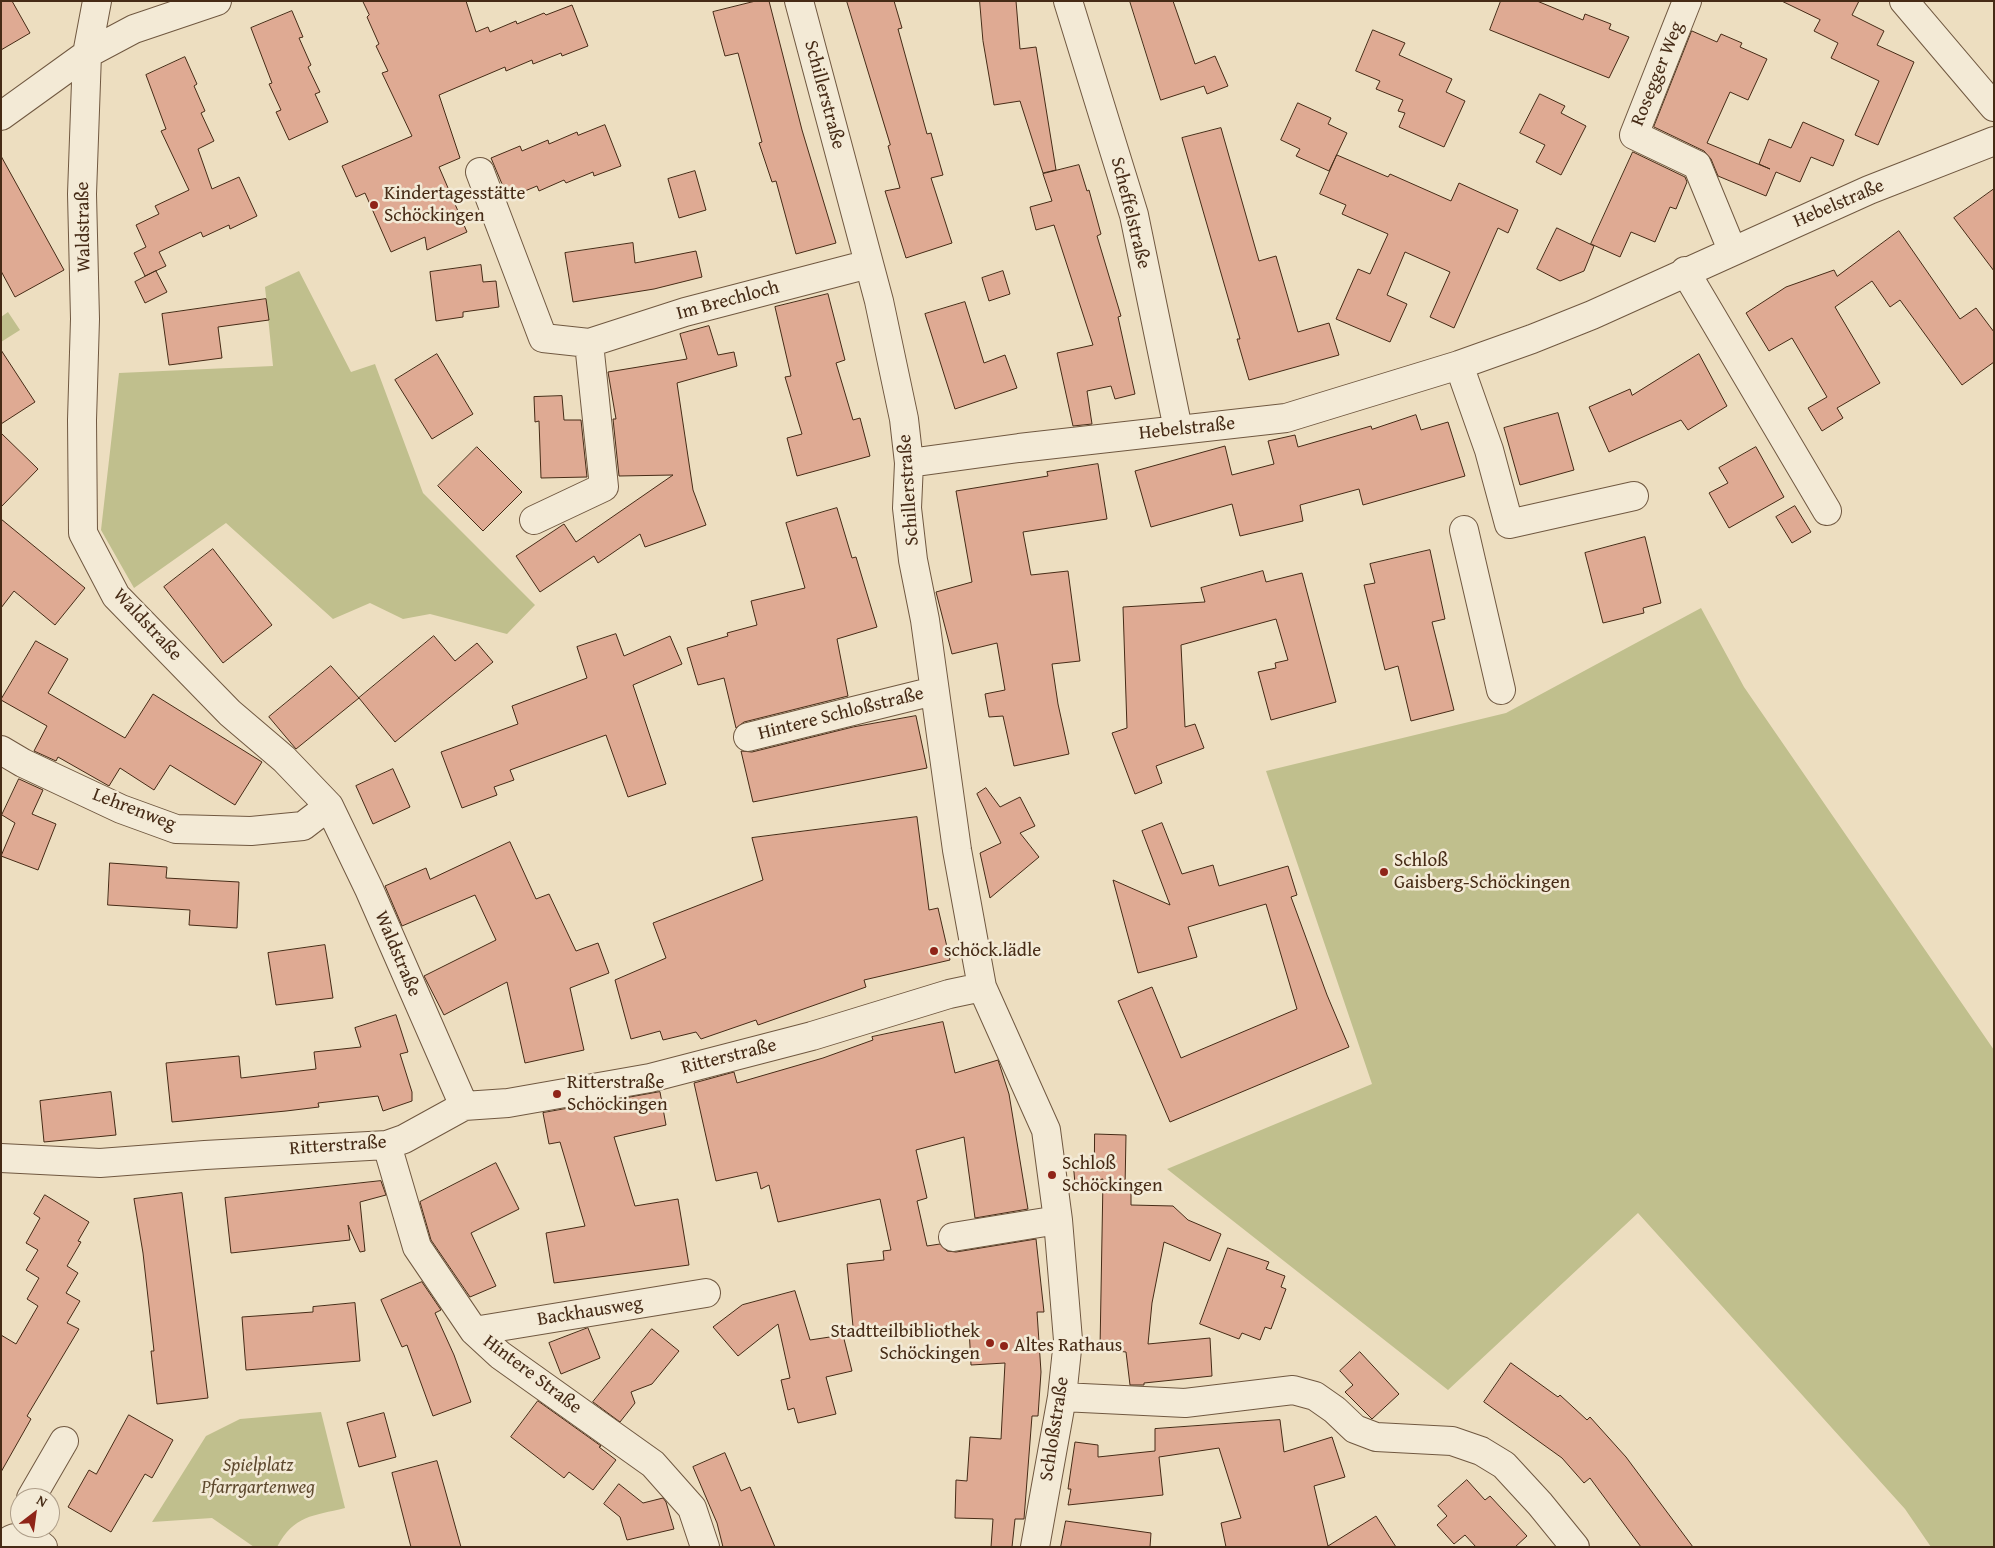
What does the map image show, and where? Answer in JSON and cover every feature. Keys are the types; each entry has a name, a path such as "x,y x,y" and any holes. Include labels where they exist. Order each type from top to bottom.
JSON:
{"street":[{"name":"Waldstraße","path":"97,1 87,54 82,194 85,320 82,420 83,533 116,596 230,713 284,759 329,806 369,889 464,1106"},
{"path":"1,116 87,54 134,29 217,1"},
{"name":"Schillerstraße","path":"799,1 869,264 904,419 909,463 907,508 957,850 982,987"},
{"name":"Scheffelstraße","path":"1068,1 1134,215 1178,429"},
{"name":"Rosegger Weg","path":"1687,1 1634,135 1696,165 1732,250"},
{"path":"1904,1 1994,107"},
{"name":"Hebelstraße","path":"909,463 1178,429 1286,418 1459,365 1592,315 1685,271 1869,190 1994,141"},
{"name":"Im Brechloch","path":"480,172 542,338 589,343 685,312 869,264"},
{"path":"1685,271 1827,511"},
{"path":"534,520 604,488 589,343"},
{"path":"1459,365 1489,450 1509,524"},
{"path":"1501,690 1457,530 1509,524 1634,496"},
{"name":"Hintere Schloßstraße","path":"748,737 934,690"},
{"name":"Lehrenweg","path":"1,750 121,809 176,829 251,831 304,826 329,806"},
{"name":"Ritterstraße","path":"1,1158 100,1163 214,1154 387,1145 404,1139 464,1106 508,1103 650,1078 812,1036 949,994 982,987"},
{"name":"Schloßstraße","path":"982,987 1046,1130 1058,1220 1068,1340 1062,1397 1035,1547"},
{"name":"Hintere Straße","path":"387,1145 417,1248 474,1331 500,1355 653,1464 692,1508 699,1545"},
{"path":"953,1237 1058,1220"},
{"name":"Backhausweg","path":"474,1331 706,1293"},
{"path":"1062,1397 1185,1403 1293,1390 1315,1396 1335,1410 1355,1429 1376,1437 1452,1441 1481,1451 1504,1465 1540,1504 1575,1547"},
{"path":"37,1488 64,1441"}],"green space":[{"path":"299,271 351,372 375,364 423,493 535,605 507,634 430,614 403,619 370,603 333,619 226,523 134,588 101,530 119,373 273,366 265,287"},
{"path":"8,312 20,330 1,342 1,317"},
{"path":"1701,608 1744,687 1994,1050 1994,1547 1931,1547 1905,1509 1638,1213 1448,1390 1167,1169 1372,1084 1266,771 1506,713"},
{"name":"Spielplatz Pfarrgartenweg","path":"321,1412 345,1508 305,1518 283,1536 277,1547 254,1547 212,1518 152,1522 206,1436 240,1419"}],"building":[{"path":"1,1 12,1 30,33 1,50"},
{"path":"363,1 466,1 476,32 488,27 490,32 516,21 517,24 544,13 546,15 572,5 588,46 562,56 561,53 533,64 532,60 506,71 505,67 439,95 460,158 439,167 467,232 427,250 425,237 391,252 365,193 356,197 342,166 412,136 382,73 388,71 376,46 379,44 367,17 369,15"},
{"path":"756,1 769,1 802,130 836,243 796,254 776,181 772,182 759,143 762,142 738,53 725,56 713,12"},
{"path":"847,1 894,1 902,28 898,29 927,134 931,133 943,175 931,178 952,243 906,258 885,191 900,188 888,146 890,145"},
{"path":"980,1 1016,1 1020,49 1036,47 1056,170 1043,173 1020,101 994,105 983,41"},
{"path":"1130,1 1173,1 1195,64 1215,56 1228,86 1207,94 1204,86 1161,100"},
{"path":"1501,1 1537,1 1583,20 1585,14 1611,24 1609,29 1629,37 1609,78 1490,30"},
{"path":"1782,1 1859,1 1852,15 1884,31 1877,45 1914,62 1878,145 1855,135 1879,81 1831,58 1838,43 1814,31 1820,20"},
{"path":"292,11 303,37 299,38 311,65 308,67 320,92 315,94 328,122 289,140 276,112 281,110 269,84 272,83 251,28"},
{"path":"1373,30 1405,43 1399,55 1452,79 1446,92 1465,101 1444,147 1399,127 1405,113 1398,111 1403,100 1376,89 1380,81 1356,71"},
{"path":"1692,31 1717,42 1721,34 1742,43 1740,47 1767,59 1748,100 1730,92 1707,143 1770,169 1759,164 1769,139 1791,148 1803,122 1844,140 1833,166 1811,157 1800,182 1776,172 1766,196 1718,176 1711,159 1704,151 1654,127"},
{"path":"185,57 197,84 194,86 205,111 201,113 214,141 198,149 212,189 239,177 257,216 230,229 229,225 203,237 201,232 159,252 166,266 145,276 134,253 146,247 136,225 159,214 155,206 189,190 161,131 166,129 146,75"},
{"path":"1540,94 1565,106 1561,113 1586,126 1561,175 1536,162 1545,145 1520,133"},
{"path":"1298,103 1331,118 1328,124 1347,133 1329,171 1296,156 1300,149 1281,140"},
{"path":"605,125 621,166 594,176 593,172 566,183 564,180 539,191 537,186 508,198 491,158 520,146 522,151 548,140 549,144 577,132 578,135"},
{"path":"1221,128 1259,261 1276,256 1298,332 1329,323 1339,355 1249,380 1237,339 1240,339 1182,138"},
{"path":"1633,152 1685,177 1687,182 1676,209 1670,207 1655,242 1631,232 1620,257 1591,244"},
{"path":"1337,155 1388,177 1390,174 1451,201 1459,183 1518,210 1508,233 1498,228 1454,328 1430,317 1450,272 1405,252 1387,295 1407,304 1390,342 1336,319 1358,269 1370,274 1388,234 1342,214 1346,205 1320,194"},
{"path":"1,156 64,270 15,297 1,271"},
{"path":"1079,165 1087,191 1089,190 1101,234 1097,236 1121,316 1118,317 1135,394 1115,399 1111,386 1087,391 1092,424 1073,426 1057,353 1093,345 1054,225 1036,230 1030,207 1052,201 1043,174"},
{"path":"695,171 706,210 679,218 668,179"},
{"path":"1994,189 1994,271 1954,218"},
{"path":"1557,228 1594,246 1584,271 1560,281 1537,269"},
{"path":"1899,231 1960,319 1976,308 1994,332 1994,362 1962,385 1900,300 1890,307 1872,281 1835,307 1880,383 1837,408 1843,418 1822,431 1808,408 1827,397 1792,338 1769,351 1746,313 1786,287 1834,270 1837,276"},
{"path":"633,243 635,263 696,251 702,277 654,289 573,302 565,253"},
{"path":"481,265 483,282 496,281 499,307 463,312 463,317 436,321 430,272"},
{"path":"156,271 167,292 145,303 135,282"},
{"path":"1003,271 1010,294 989,301 982,278"},
{"path":"828,294 845,360 836,363 853,420 860,418 870,456 797,476 787,438 802,434 785,377 791,376 775,307"},
{"path":"266,299 269,320 218,327 222,358 169,365 162,314"},
{"path":"965,302 984,363 1005,355 1017,388 955,409 925,314"},
{"path":"709,326 718,355 734,352 737,366 677,383 693,490 706,525 645,547 640,534 598,563 594,556 540,592 516,556 564,524 576,542 673,475 619,476 613,419 616,419 608,372 687,359 680,334"},
{"path":"1,350 35,402 1,424"},
{"path":"437,354 473,414 432,439 395,380"},
{"path":"1699,354 1727,406 1688,430 1681,420 1609,452 1589,407 1630,389 1632,395"},
{"path":"562,396 564,420 581,420 587,477 541,478 539,421 535,422 534,397"},
{"path":"1558,413 1574,470 1520,485 1504,428"},
{"path":"1416,415 1421,430 1448,422 1465,476 1363,505 1359,489 1300,505 1303,521 1240,536 1232,504 1151,527 1135,471 1225,446 1232,475 1274,464 1268,441 1295,435 1298,447 1371,426 1372,429"},
{"path":"1,433 38,469 1,507"},
{"path":"477,447 522,492 483,531 438,486"},
{"path":"1756,447 1784,497 1729,528 1709,493 1728,483 1719,468"},
{"path":"1098,464 1107,519 1023,532 1031,575 1068,571 1080,661 1052,664 1058,704 1069,754 1014,766 1003,716 989,717 985,694 1005,690 997,643 952,654 936,592 972,582 956,491 1048,476 1047,472"},
{"path":"1795,506 1811,532 1792,543 1776,517"},
{"path":"837,508 852,558 856,557 877,627 837,639 848,696 744,722 736,728 724,678 698,685 687,648 728,636 727,633 757,625 751,601 805,588 786,523"},
{"path":"1,519 85,588 55,625 14,591 1,608"},
{"path":"1645,537 1661,603 1643,608 1644,613 1603,623 1585,553"},
{"path":"213,549 272,625 223,663 164,587"},
{"path":"1430,550 1445,619 1432,622 1454,710 1411,721 1398,666 1385,670 1364,585 1375,583 1370,564"},
{"path":"1263,571 1266,582 1302,573 1336,702 1271,720 1258,672 1276,668 1275,663 1288,660 1276,619 1181,645 1185,727 1195,724 1204,748 1156,766 1162,783 1135,794 1112,733 1127,728 1123,607 1205,602 1201,588"},
{"path":"616,634 624,656 670,636 682,664 633,685 666,784 628,797 606,735 510,770 514,780 494,787 497,795 462,808 441,752 518,724 512,706 587,678 577,647"},
{"path":"434,636 455,661 477,643 493,662 395,742 359,698"},
{"path":"36,641 68,659 48,693 125,738 153,694 262,762 235,805 170,765 154,790 120,768 109,786 58,757 56,761 34,751 47,726 1,700"},
{"path":"331,666 359,698 296,749 269,717"},
{"path":"916,716 927,768 753,802 741,751 752,752 853,727"},
{"path":"393,769 410,807 373,824 356,786"},
{"path":"19,779 43,790 32,814 56,824 38,870 1,856 15,823 2,815"},
{"path":"986,788 1000,807 1020,797 1035,826 1020,833 1039,857 990,898 980,853 1001,843 977,794"},
{"path":"917,817 929,910 938,908 950,960 864,980 866,987 758,1025 756,1020 701,1039 696,1032 663,1040 660,1031 631,1039 615,980 666,958 653,923 763,880 752,838"},
{"path":"1162,823 1182,874 1213,865 1219,886 1288,866 1297,895 1291,897 1327,995 1349,1047 1170,1122 1118,1001 1152,987 1181,1058 1297,1009 1266,904 1188,927 1197,957 1138,973 1113,880 1170,905 1142,831"},
{"path":"510,842 536,899 549,894 576,951 598,943 609,973 570,988 584,1050 525,1063 507,982 444,1015 424,976 496,940 475,895 402,926 385,886 426,868 430,879"},
{"path":"110,863 167,867 166,878 239,882 237,928 189,925 190,910 108,905"},
{"path":"325,945 333,998 276,1005 268,953"},
{"path":"396,1015 408,1052 400,1054 412,1092 412,1101 383,1111 378,1096 318,1103 319,1107 172,1122 166,1063 239,1056 241,1078 316,1069 314,1052 361,1047 355,1028"},
{"path":"943,1022 955,1073 998,1060 1009,1094 1028,1209 975,1218 964,1137 916,1150 927,1198 917,1201 927,1246 940,1244 947,1251 956,1252 1036,1239 1044,1312 1037,1312 1041,1372 1038,1416 1032,1416 1024,1519 1015,1519 1012,1547 991,1547 993,1519 955,1518 956,1480 967,1481 970,1437 1001,1439 1005,1363 971,1365 969,1328 934,1332 933,1329 854,1337 847,1264 884,1260 883,1251 891,1250 880,1199 778,1222 769,1185 761,1189 757,1172 716,1181 694,1083 734,1072 737,1083 823,1058 873,1040 872,1037"},
{"path":"111,1092 116,1135 44,1142 40,1101"},
{"path":"660,1092 666,1125 614,1137 635,1206 678,1199 689,1265 554,1283 546,1233 585,1226 560,1142 549,1144 543,1113"},
{"path":"1095,1134 1126,1135 1125,1188 1131,1188 1131,1205 1173,1206 1188,1220 1221,1234 1210,1261 1164,1242 1152,1303 1148,1344 1210,1338 1212,1376 1144,1383 1144,1385 1130,1385 1126,1352 1100,1349 1103,1179 1075,1184 1073,1161 1094,1158"},
{"path":"496,1163 519,1209 471,1233 496,1286 470,1297 431,1240 420,1202"},
{"path":"381,1181 386,1195 360,1202 365,1251 360,1252 348,1225 350,1240 231,1253 225,1198"},
{"path":"182,1193 208,1398 157,1404 151,1351 154,1351 143,1253 134,1199"},
{"path":"45,1195 89,1222 78,1241 81,1242 67,1266 78,1273 66,1293 80,1301 67,1323 79,1329 27,1416 31,1419 1,1472 1,1335 16,1344 38,1306 27,1299 39,1278 26,1270 38,1250 26,1243 40,1218 34,1214"},
{"path":"1228,1248 1269,1262 1266,1269 1285,1276 1281,1287 1286,1289 1271,1329 1265,1327 1260,1340 1242,1333 1239,1339 1200,1324"},
{"path":"422,1282 441,1310 435,1313 454,1355 471,1402 433,1416 407,1345 402,1347 381,1300"},
{"path":"795,1291 810,1340 843,1335 852,1371 826,1377 836,1414 798,1423 794,1408 788,1410 781,1380 790,1378 778,1324 738,1356 713,1327 742,1305"},
{"path":"355,1303 360,1361 246,1370 242,1317 313,1312 313,1307"},
{"path":"588,1328 600,1358 561,1374 549,1343"},
{"path":"652,1329 679,1351 652,1384 631,1392 635,1403 620,1422 593,1402"},
{"path":"1360,1352 1399,1394 1372,1419 1345,1392 1353,1385 1340,1371"},
{"path":"1511,1363 1558,1397 1560,1395 1587,1420 1590,1417 1626,1457 1693,1547 1641,1547 1590,1478 1584,1483 1562,1458 1484,1402"},
{"path":"538,1401 601,1446 599,1447 616,1460 593,1490 569,1472 564,1478 511,1437"},
{"path":"384,1413 396,1457 359,1467 347,1423"},
{"path":"129,1415 173,1440 152,1478 145,1474 111,1532 68,1507 89,1470 96,1474"},
{"path":"1280,1420 1284,1452 1332,1437 1345,1477 1314,1486 1328,1546 1376,1516 1396,1547 1226,1547 1221,1523 1241,1518 1219,1448 1159,1457 1163,1495 1068,1505 1071,1489 1068,1489 1075,1442 1098,1445 1098,1457 1155,1451 1155,1429"},
{"path":"725,1453 741,1491 750,1487 775,1547 723,1547 717,1523 693,1467"},
{"path":"437,1461 461,1547 411,1547 392,1473"},
{"path":"1467,1480 1485,1500 1490,1496 1527,1536 1515,1547 1476,1547 1465,1535 1454,1544 1437,1525 1447,1516 1438,1506"},
{"path":"619,1484 643,1503 663,1498 674,1529 627,1540 620,1517 604,1504"},
{"path":"1066,1521 1151,1533 1150,1547 1061,1547"}],"place":[{"name":"Kindertagesstätte Schöckingen","path":"374,205"},
{"name":"Schloß Gaisberg-Schöckingen","path":"1384,872"},
{"name":"schöck.lädle","path":"934,951"},
{"name":"Ritterstraße Schöckingen","path":"557,1094"},
{"name":"Schloß Schöckingen","path":"1052,1175"},
{"name":"Stadtteilbibliothek Schöckingen","path":"990,1343"},
{"name":"Altes Rathaus","path":"1004,1346"}]}
